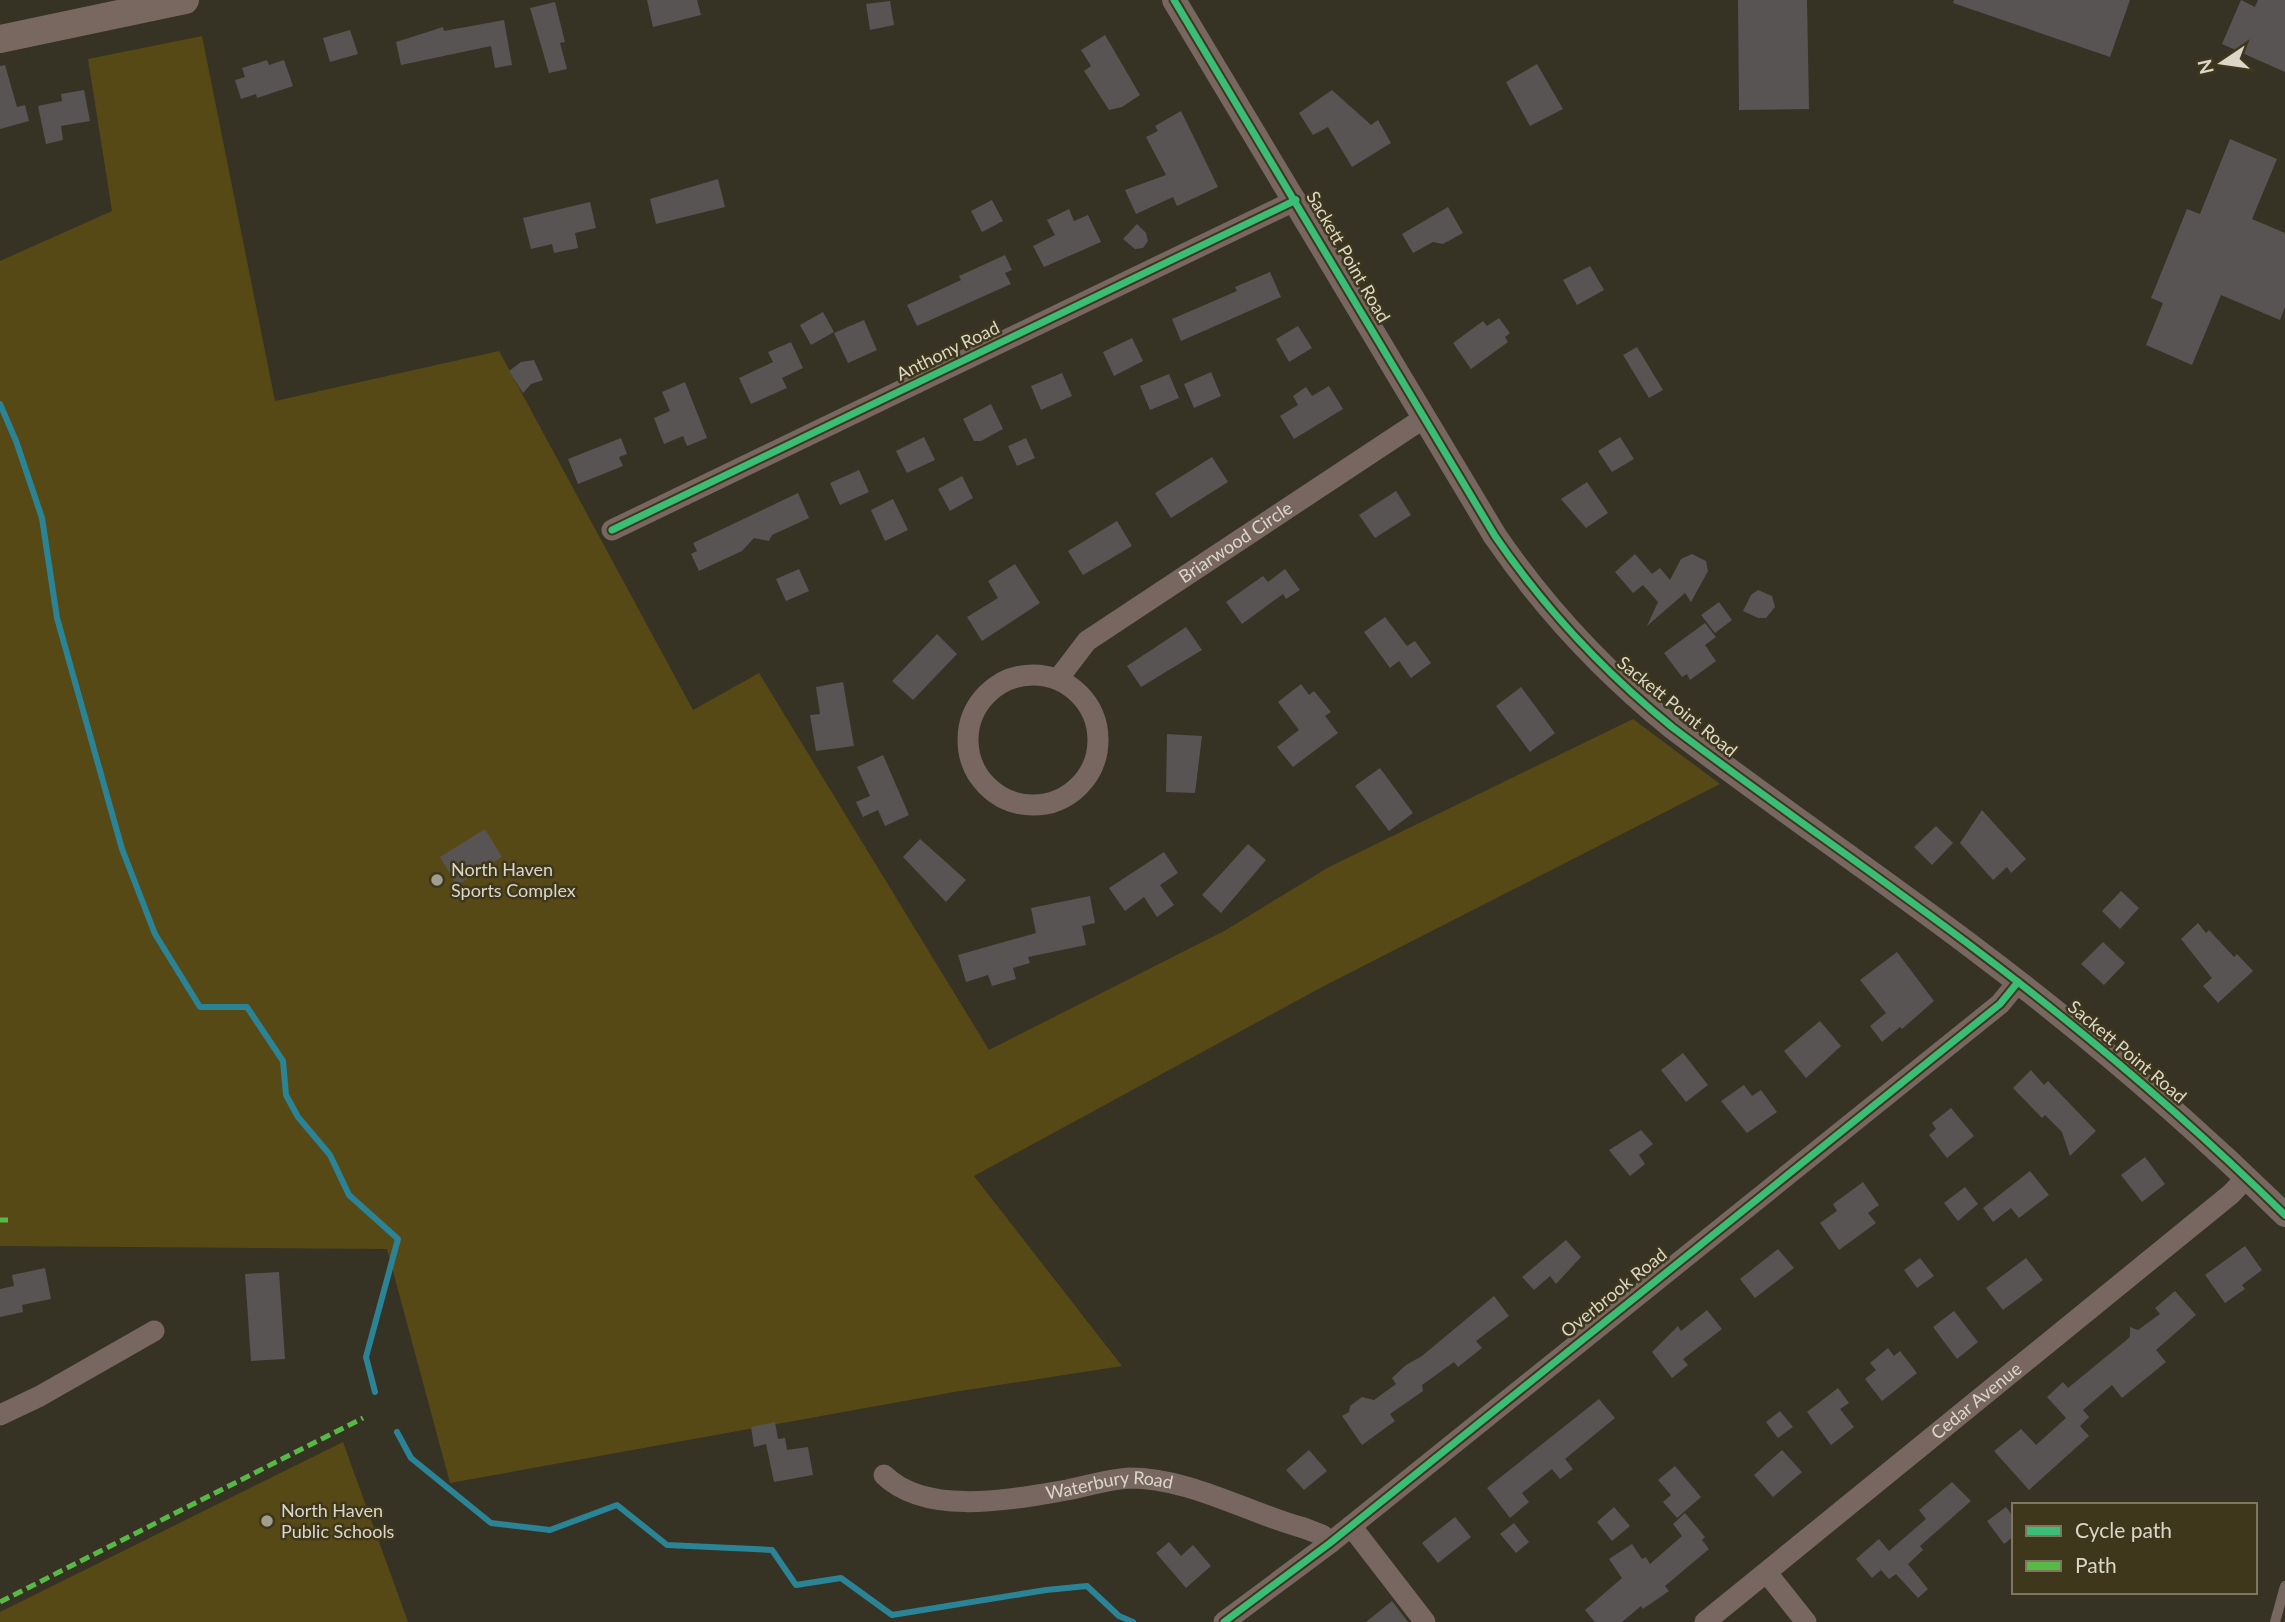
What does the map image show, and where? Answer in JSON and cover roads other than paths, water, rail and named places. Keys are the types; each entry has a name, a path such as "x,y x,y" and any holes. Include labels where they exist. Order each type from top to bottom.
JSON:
{"main road":[{"path":"0,38 185,0"}],"street":[{"name":"Sackett Point Road","path":"1174,0 1495,536 1534,591 1605,670 1634,697 1727,769 2018,982 2121,1066 2247,1177 2285,1215"},
{"name":"Anthony Road","path":"612,530 1296,200"},
{"name":"Briarwood Circle","path":"1058,679 1087,641 1424,418"},
{"path":"1035,674 1058,679 1075,690 1089,707 1097,728 1098,750 1090,772 1076,789 1057,801 1035,805 1013,802 994,793 980,778 971,759 968,739 971,718 981,700 996,686 1015,677 1035,674"},
{"name":"Overbrook Road","path":"1224,1622 1330,1543 2000,1004 2018,982"},
{"name":"Cedar Avenue","path":"1705,1622 2231,1194 2247,1177"},
{"path":"0,1415 40,1396 154,1331"},
{"name":"Waterbury Road","path":"884,1475 910,1495 951,1501 1025,1496 1130,1478 1164,1483 1304,1528 1322,1535 1330,1543"},
{"path":"1351,1526 1425,1622"},
{"path":"1767,1573 1806,1622"}],"lane":[{"path":"2275,1622 2285,1586"}],"waterway":[{"path":"0,404 16,441 42,518 57,618 122,849 155,934 200,1007 247,1007 283,1061 286,1095 298,1117 330,1155 349,1195 398,1239 366,1357 375,1392"},
{"path":"397,1432 411,1458 491,1523 550,1530 617,1505 667,1545 772,1550 796,1585 841,1578 892,1615 1087,1586 1119,1616 1133,1622"}],"place":[{"name":"North Haven Sports Complex","path":"437,880"},
{"name":"North Haven Public Schools","path":"267,1521"}]}
